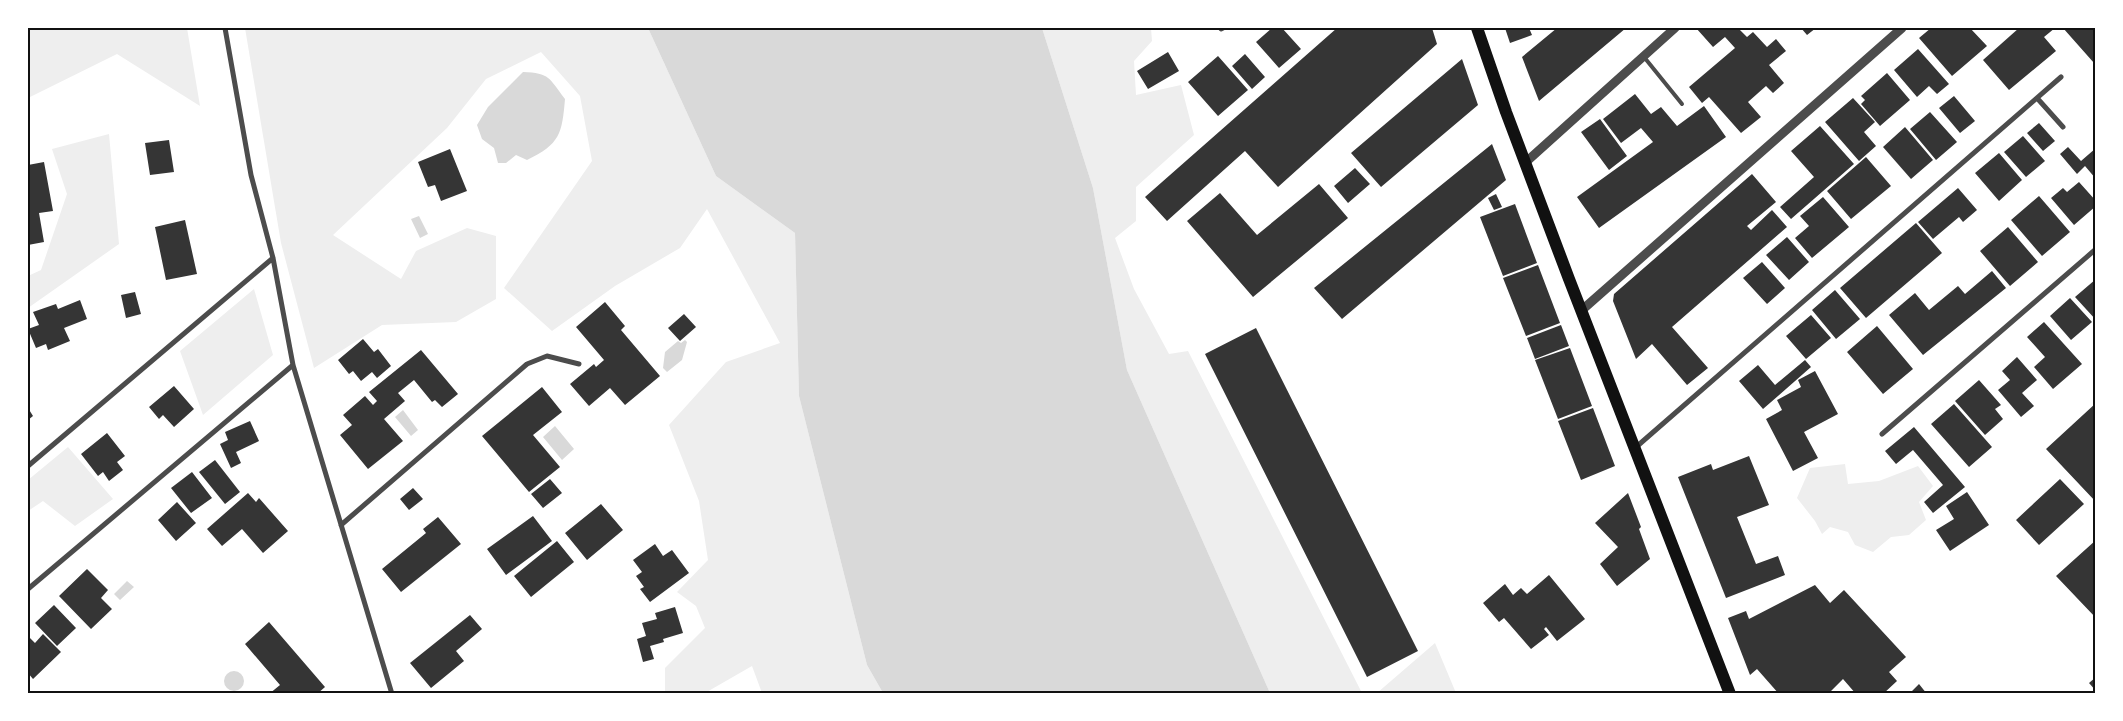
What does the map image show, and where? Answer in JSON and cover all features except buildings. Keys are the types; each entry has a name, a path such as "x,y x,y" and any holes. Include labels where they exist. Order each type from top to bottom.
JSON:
{"main road":[{"path":"1477,28 1525,163 1730,694"}],"street":[{"path":"225,28 252,175 274,258 292,365 392,694"},
{"path":"1525,163 1676,28"},
{"path":"1582,310 1902,28"},
{"path":"1635,448 2061,77"},
{"path":"2037,98 2062,127"},
{"path":"1882,434 2096,249"},
{"path":"28,466 274,258"},
{"path":"341,525 527,364 547,356 579,364"},
{"path":"28,589 292,365"}],"lane":[{"path":"1644,56 1682,104"}],"shaded area":[{"path":"28,28 187,28 200,106 117,54 28,98"},
{"path":"245,28 648,28 716,176 795,233 799,396 867,665 883,693 762,693 752,666 705,693 665,693 665,668 705,628 696,606 677,592 708,560 699,501 669,425 726,362 780,343 707,209 680,248 615,286 552,331 504,288 592,161 580,96 541,52 486,79 447,128 333,235 401,279 416,251 467,228 496,236 496,299 456,322 382,325 314,368 281,243"},
{"path":"648,28 1042,28 1093,188 1127,370 1270,693 883,693 867,665 799,396 795,233 716,176"},
{"path":"1042,28 1151,28 1152,41 1134,61 1136,95 1181,85 1194,135 1136,187 1136,221 1115,238 1134,289 1169,354 1188,351 1362,693 1270,693 1127,370 1093,188"},
{"path":"523,72 544,75 565,99 560,129 553,143 538,154 527,160 516,155 506,163 498,163 494,148 482,139 477,125 488,107"},
{"path":"109,134 119,244 28,308 28,276 41,270 67,194 52,149"},
{"path":"419,216 428,234 420,238 411,219"},
{"path":"254,289 273,355 203,415 180,351"},
{"path":"685,340 687,342 682,360 667,372 663,368 665,352 678,341 681,343"},
{"path":"403,410 418,430 411,436 395,417"},
{"path":"555,426 574,449 562,460 543,437"},
{"path":"68,447 113,499 75,526 43,501 28,511 28,480"},
{"path":"1845,464 1848,484 1879,481 1918,466 1933,486 1919,502 1926,520 1909,535 1891,537 1873,552 1855,545 1848,532 1830,527 1822,534 1815,521 1797,498 1810,468"},
{"path":"127,581 134,587 120,600 114,594"},
{"path":"1435,643 1456,693 1377,693"},
{"path":"234,671 241,674 244,681 241,688 234,691 227,688 224,681 227,674"}]}
